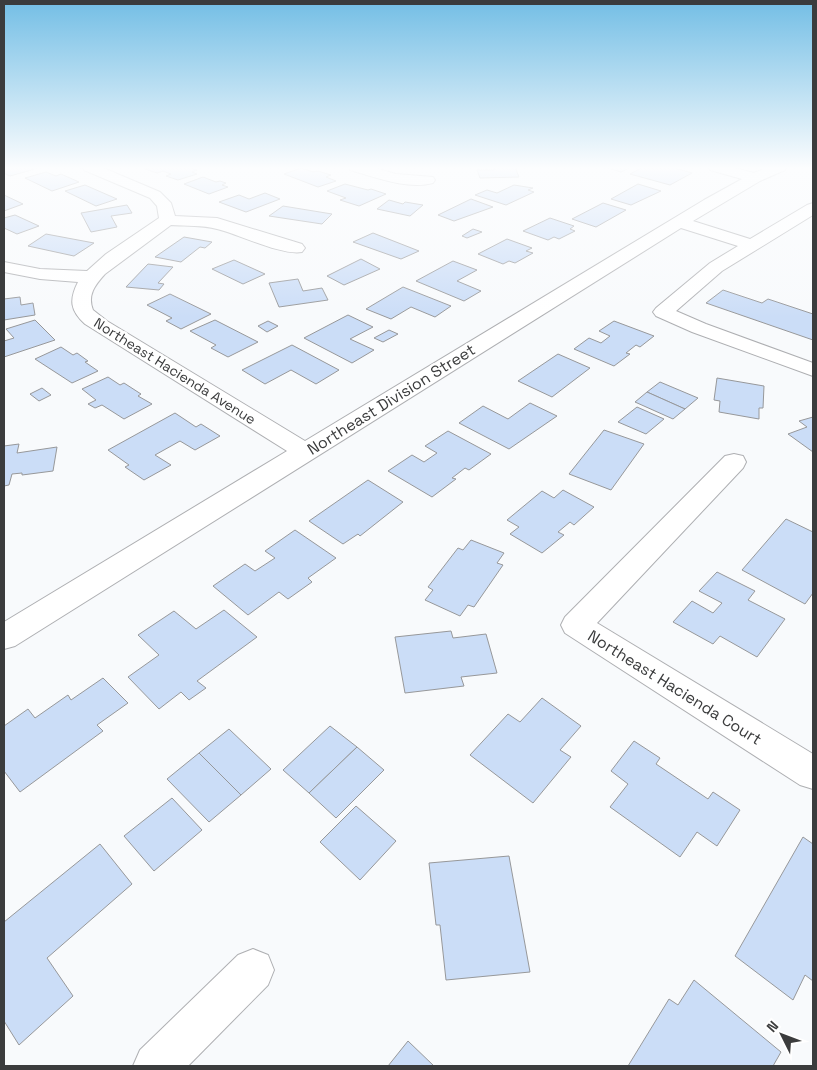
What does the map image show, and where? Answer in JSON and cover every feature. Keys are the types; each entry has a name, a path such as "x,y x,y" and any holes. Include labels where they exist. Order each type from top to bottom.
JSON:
{"street":[{"path":"167,217 167,220 217,223 296,248"},
{"path":"798,217 716,267 663,312 699,328 813,370"},
{"path":"686,218 757,241"},
{"name":"Northeast Division Street","path":"4,637 686,218"},
{"name":"Northeast Hacienda Avenue","path":"167,220 90,277 82,289 80,298 82,307 89,317 306,452"},
{"path":"4,267 40,274 90,277"},
{"name":"Northeast Hacienda Court","path":"734,462 576,625 813,773"},
{"path":"156,1066 253,970"}],"building":[{"path":"19,217 39,226 17,234 4,228 4,218"},
{"path":"83,217 112,217 117,227 91,232"},
{"path":"275,217 329,217 322,224"},
{"path":"443,217 465,217 454,221"},
{"path":"576,217 614,217 596,227 572,219"},
{"path":"550,218 574,226 570,229 575,231 559,239 554,237 548,240 523,231"},
{"path":"473,229 482,232 467,238 462,236"},
{"path":"373,233 419,251 401,259 353,242"},
{"path":"46,234 94,243 74,256 28,246"},
{"path":"184,237 212,242 205,248 200,247 181,262 155,257"},
{"path":"507,239 532,248 526,251 533,253 515,263 509,261 503,264 478,254"},
{"path":"361,259 380,269 344,285 327,276"},
{"path":"234,260 265,274 243,284 212,269"},
{"path":"453,261 477,270 457,281 481,291 464,301 416,281"},
{"path":"148,264 173,267 158,283 164,284 159,290 126,287"},
{"path":"298,279 303,291 322,288 328,300 279,307 269,283"},
{"path":"403,287 451,306 435,317 411,307 391,319 366,309"},
{"path":"723,290 762,303 768,299 813,314 813,340 706,303"},
{"path":"170,294 211,314 181,329 166,321 172,318 147,305"},
{"path":"20,297 21,305 33,303 35,315 4,320 4,299"},
{"path":"348,315 373,327 350,339 374,350 352,363 304,338"},
{"path":"35,320 55,340 4,357 4,341 14,338 6,329"},
{"path":"215,320 258,342 228,357 211,348 216,345 190,331"},
{"path":"268,321 278,326 267,332 258,326"},
{"path":"614,321 654,336 640,347 636,345 626,353 630,354 614,366 574,349 589,338 601,343 610,336 599,331"},
{"path":"389,330 398,334 383,342 374,338"},
{"path":"292,345 339,370 316,384 291,370 265,384 242,370"},
{"path":"61,347 73,355 77,353 88,361 85,362 98,371 72,383 35,359"},
{"path":"558,354 590,368 552,397 518,381"},
{"path":"108,377 120,385 124,383 141,394 138,396 152,404 124,419 102,405 95,408 88,404 96,400 82,389"},
{"path":"717,378 764,386 763,408 759,408 759,419 719,412 720,401 714,400"},
{"path":"660,382 698,398 685,409 647,392"},
{"path":"42,388 51,395 39,401 30,394"},
{"path":"647,392 685,409 673,419 635,402"},
{"path":"530,403 557,416 509,449 459,423 483,406 508,419"},
{"path":"637,407 664,419 646,434 618,422"},
{"path":"175,413 196,427 201,424 220,436 195,450 180,441 155,455 171,465 144,480 125,467 129,465 108,450"},
{"path":"813,417 813,452 788,434 807,427 799,421"},
{"path":"604,430 644,444 611,490 569,474"},
{"path":"448,431 491,454 469,470 465,468 452,478 456,479 432,497 388,471 412,455 424,462 437,453 425,446"},
{"path":"19,444 17,453 57,447 53,471 22,475 22,473 12,474 9,485 4,486 4,446"},
{"path":"368,480 403,502 360,536 358,534 343,544 309,521"},
{"path":"563,490 594,507 574,525 570,522 558,532 564,535 542,553 510,534 519,527 507,520 542,491 554,498"},
{"path":"786,519 813,532 813,593 805,604 742,570"},
{"path":"295,530 336,558 308,578 312,582 288,599 279,592 248,615 213,586 245,564 255,571 275,558 265,551"},
{"path":"471,540 504,553 497,563 503,565 474,607 468,605 460,616 425,600 433,590 428,587 458,548 463,550"},
{"path":"717,572 755,591 748,600 785,619 757,657 720,636 713,644 673,622 692,601 713,613 722,603 699,591"},
{"path":"224,610 257,637 197,681 206,688 189,700 181,692 159,709 128,677 159,655 138,635 174,611 196,629"},
{"path":"451,631 453,638 486,634 497,673 461,677 464,686 405,693 395,637"},
{"path":"103,678 128,703 97,725 103,731 20,792 4,771 4,726 28,709 35,718 68,695 71,700"},
{"path":"542,698 581,726 560,750 571,757 533,803 470,755 508,714 520,722"},
{"path":"330,726 357,747 309,793 283,770"},
{"path":"229,729 271,769 241,795 199,753"},
{"path":"634,741 660,758 656,764 708,799 713,792 740,810 717,846 697,832 680,857 610,807 628,784 611,771"},
{"path":"357,747 384,770 336,818 309,793"},
{"path":"199,753 241,795 209,822 167,779"},
{"path":"172,798 202,830 154,871 124,836"},
{"path":"356,806 396,841 360,880 320,842"},
{"path":"803,837 813,844 813,981 805,975 793,1000 735,956"},
{"path":"100,844 132,884 47,958 73,996 19,1045 4,1021 4,922"},
{"path":"509,856 530,972 446,980 440,925 436,925 429,863"},
{"path":"694,980 781,1052 773,1066 628,1066 669,999 678,1005"},
{"path":"408,1041 434,1066 388,1066"}]}
